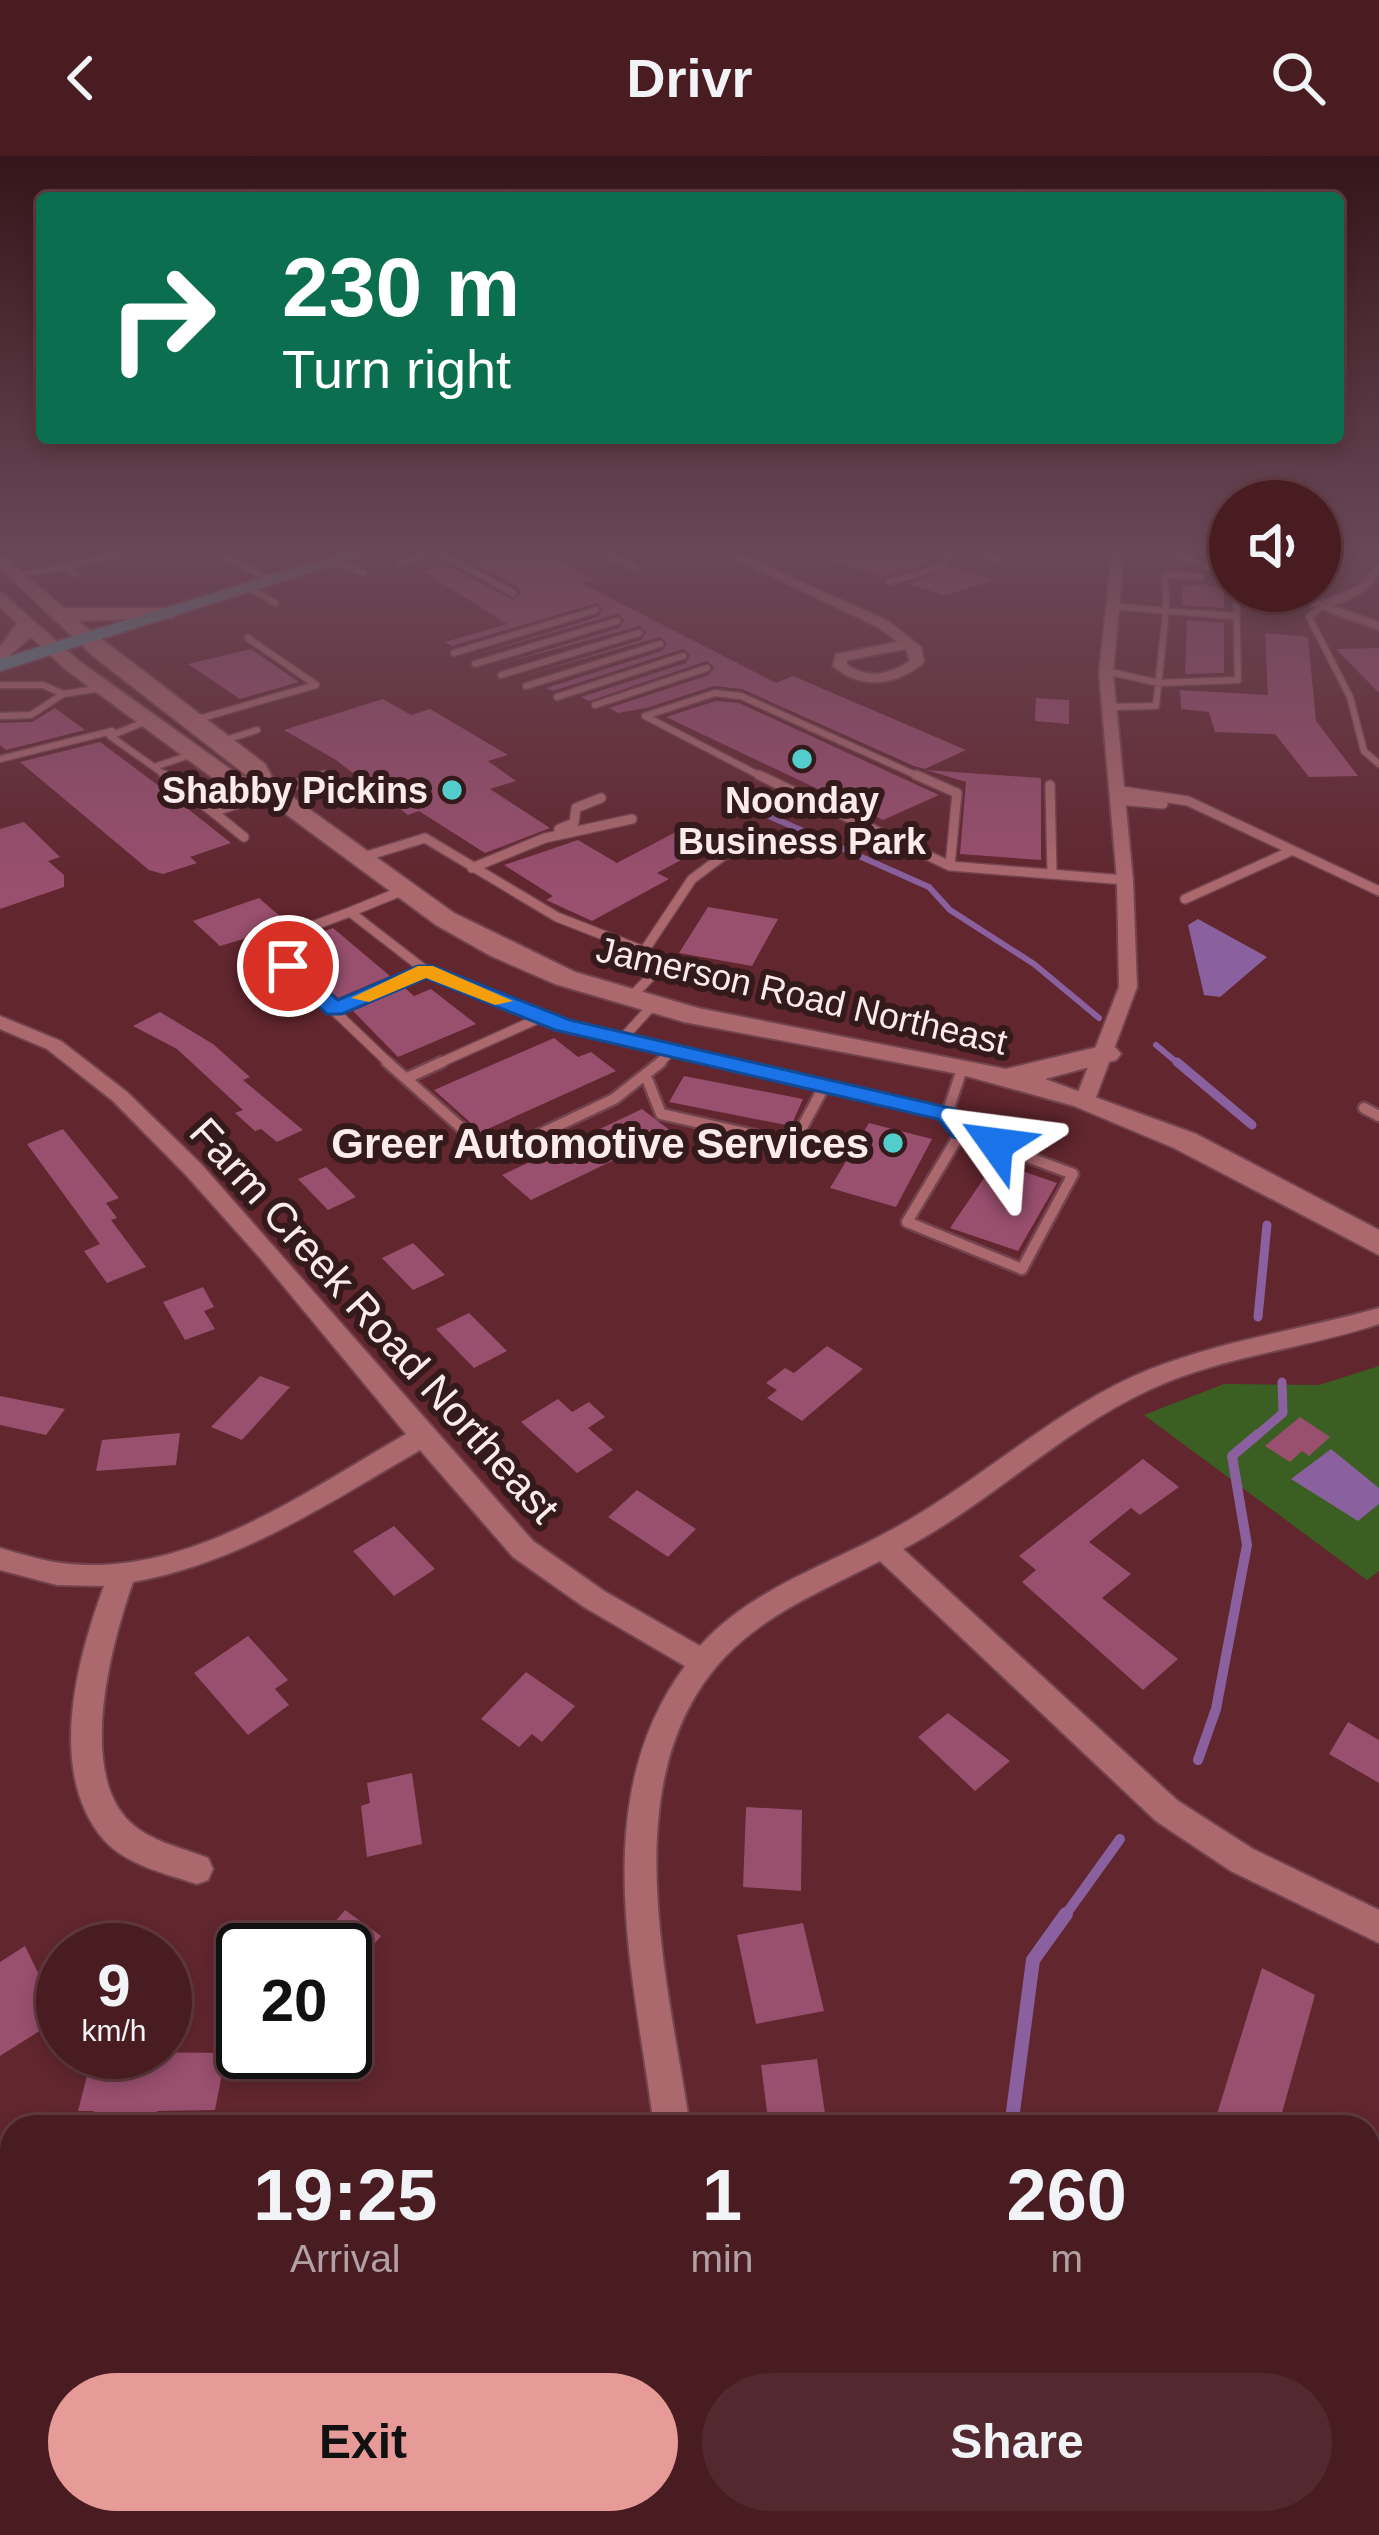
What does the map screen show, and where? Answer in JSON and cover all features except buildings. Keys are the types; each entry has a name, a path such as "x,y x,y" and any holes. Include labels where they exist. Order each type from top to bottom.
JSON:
{"street":[{"name":"Jamerson Road Northeast","path":"71,664 229,779 269,791 404,890 500,950 642,1002 963,1066 1085,1100 1220,1158 1378,1243"},
{"name":"Jamerson Road Northeast","path":"120,664 257,769 269,791"},
{"path":"840,664 862,678 890,678 914,664"},
{"path":"1085,1100 1128,987 1125,880 1107,664"},
{"name":"Farm Creek Road Northeast","path":"0,1022 34,1034 138,1114 523,1549 594,1599 700,1661"},
{"path":"1000,1075 1039,1074 1106,1054"},
{"path":"670,2115 642,1915 642,1828 665,1735 700,1661 776,1599 955,1506 1120,1394 1166,1372 1379,1316"},
{"path":"0,1559 49,1574 121,1578 211,1550 425,1435"},
{"path":"880,1545 1167,1811 1242,1860 1379,1927"},
{"path":"121,1578 90,1690 91,1766 99,1802 112,1827 146,1851 197,1869"}],"lane":[{"path":"195,720 316,685 286,664"},
{"path":"501,675 537,664"},
{"path":"526,686 596,664"},
{"path":"557,697 658,664"},
{"path":"1108,707 1143,710 1156,706 1161,664"},
{"path":"1106,670 1159,682 1215,685 1238,680 1238,664"},
{"path":"1333,664 1350,697 1364,751 1379,764"},
{"path":"595,705 707,668"},
{"path":"0,685 43,685 63,694"},
{"path":"0,716 31,715 63,694 102,688"},
{"path":"950,866 956,793 741,696 715,693 645,716 882,838 950,866 1125,880"},
{"path":"0,759 147,721"},
{"path":"222,741 257,730"},
{"path":"112,731 110,736 244,837"},
{"path":"154,767 193,754"},
{"path":"213,812 325,776"},
{"path":"1050,785 1052,874"},
{"path":"1116,795 1170,797 1379,891"},
{"path":"553,836 574,823 576,808 601,798"},
{"path":"472,868 553,836 585,828 600,831 632,819"},
{"path":"360,858 425,838 526,905 585,934 644,951 662,965 622,1039"},
{"path":"1186,899 1292,850"},
{"path":"644,951 692,879 727,853"},
{"path":"404,890 264,944 335,1009 342,1022 482,1146 500,1153 648,1081 670,1052"},
{"path":"350,912 425,970 542,1017 670,1052 946,1114 962,1132 1073,1174 1066,1197 1022,1269 907,1222 962,1132"},
{"path":"335,1009 425,970"},
{"path":"407,1078 542,1017"},
{"path":"946,1114 963,1066"},
{"path":"648,1081 661,1114 793,1144 824,1087"},
{"path":"1364,1108 1379,1116"}],"green space":[{"path":"1379,1366 1379,1571 1367,1580 1144,1415 1224,1384 1319,1385"}],"shaded area":[{"path":"1198,919 1267,957 1220,997 1204,995 1188,925"},
{"path":"1331,1449 1379,1488 1379,1504 1358,1521 1291,1479"}],"waterway":[{"path":"742,804 929,887 950,910 1034,964 1099,1018"},
{"path":"1156,1045 1180,1065"},
{"path":"1177,1062 1252,1125"},
{"path":"1258,1317 1267,1225"},
{"path":"1255,1437 1283,1413 1282,1382"},
{"path":"1198,1760 1216,1709 1247,1545 1232,1456 1258,1434"},
{"path":"1064,1917 1120,1839"},
{"path":"1013,2115 1033,1960 1066,1914"}],"slow traffic":[{"path":"361,998 425,970 503,1001"}],"place":[{"name":"Noonday Business Park","path":"802,759"},
{"name":"Shabby Pickins","path":"452,790"},
{"name":"Greer Automotive Services","path":"893,1143"}],"route":[{"path":"288,966 335,1009 425,970 563,1025 946,1114 962,1132 996,1144"}]}
